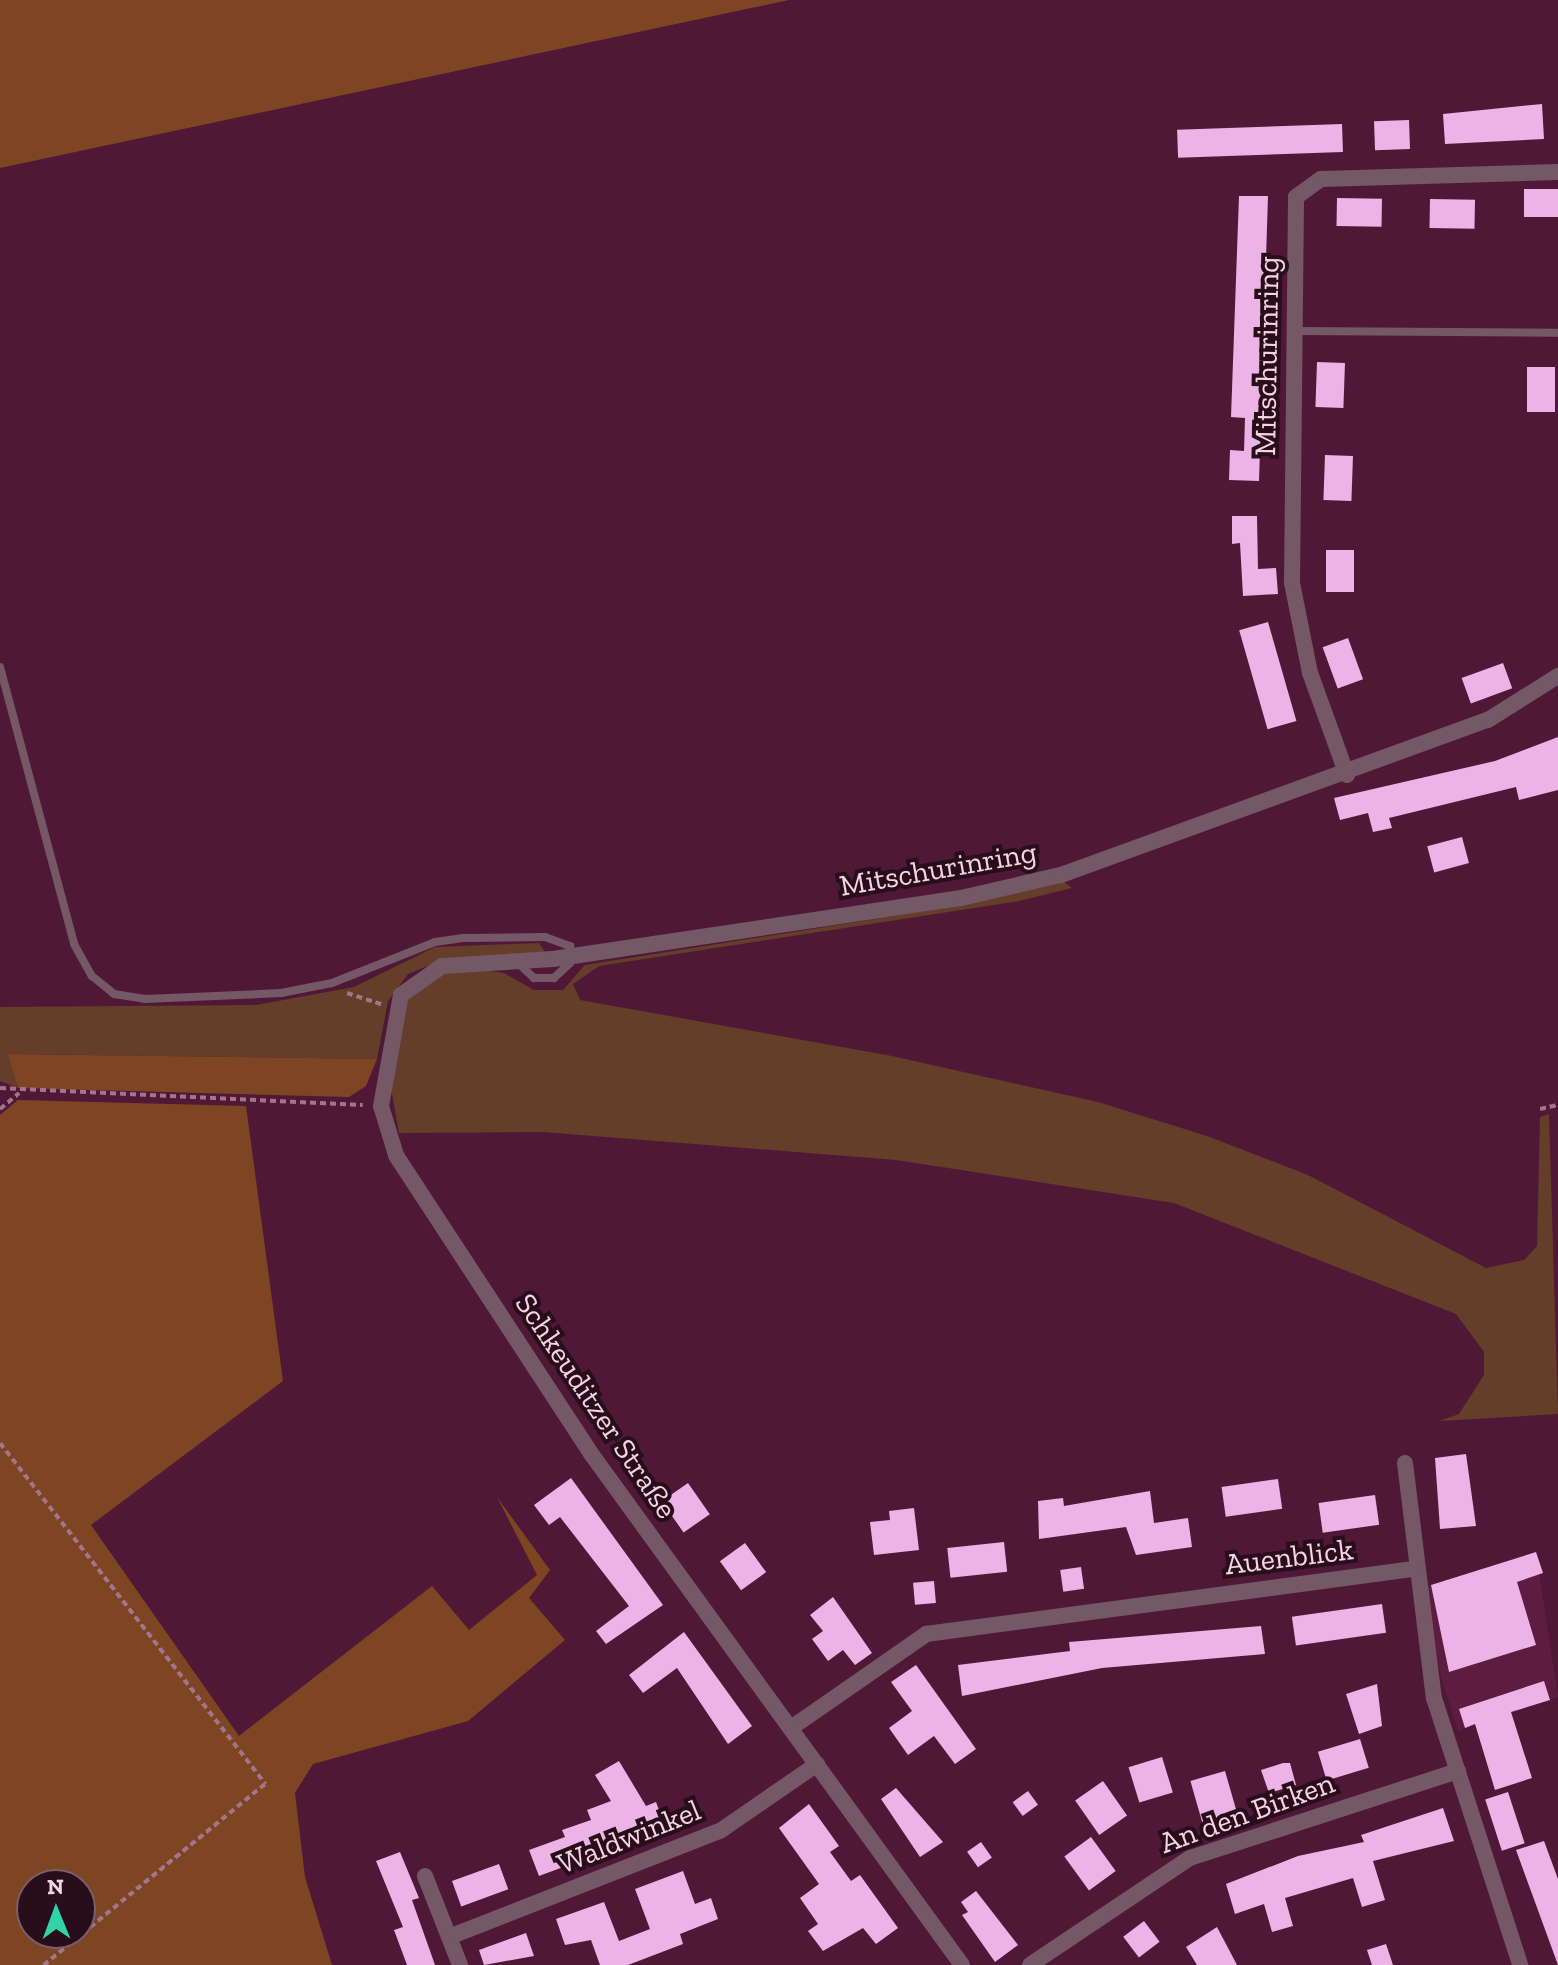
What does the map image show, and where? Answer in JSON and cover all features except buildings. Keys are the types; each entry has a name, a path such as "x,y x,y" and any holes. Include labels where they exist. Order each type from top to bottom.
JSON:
{"street":[{"name":"Mitschurinring","path":"1347,775 1310,673 1292,583 1296,197 1321,179 1558,172"},
{"name":"Mitschurinring","path":"572,954 1009,888 1347,775 1488,720 1558,676"},
{"name":"Schkeuditzer Straße","path":"572,954 519,964 428,970 410,982 395,1007 381,1106 396,1155 583,1442 962,1965"},
{"path":"1405,1463 1434,1698 1520,1965"},
{"name":"Auenblick","path":"791,1728 926,1634 1416,1569"},
{"name":"Waldwinkel","path":"449,1937 720,1831 817,1764"},
{"name":"An den Birken","path":"1030,1965 1190,1858 1458,1771"},
{"path":"425,1876 460,1965"}],"lane":[{"path":"1296,331 1558,333"},
{"path":"0,667 61,899 92,976 114,994 145,999 281,993 332,983 435,942 545,937 562,940 572,954"}],"path":[{"path":"332,983 366,1002 395,1007"},
{"path":"0,1088 19,1093 381,1106"},
{"path":"0,1109 19,1093"},
{"path":"1540,1109 1558,1105"},
{"path":"0,1443 265,1784 44,1965"}],"shaded area":[{"path":"0,0 789,0 0,168"},
{"path":"1064,882 1072,888 1019,901 599,966 573,984 580,1000 892,1056 1098,1102 1207,1136 1308,1175 1486,1268 1524,1260 1537,1246 1540,1117 1549,1114 1558,1414 1439,1421 1459,1414 1484,1375 1484,1352 1456,1314 1174,1203 896,1160 543,1132 399,1133 391,1088 408,1000 432,976 468,968 504,973 534,990 563,990 585,965 957,906"},
{"path":"539,943 545,952 444,959 408,974 388,1001 377,1059 9,1054 18,1088 0,1081 0,1007 256,1005 354,987 435,947"},
{"path":"8,1054 377,1059 366,1086 349,1097 18,1088"},
{"path":"18,1100 246,1106 283,1381 91,1525 239,1736 432,1586 469,1630 537,1575 497,1497 550,1570 529,1598 565,1640 468,1721 313,1764 295,1793 305,1877 332,1965 0,1965 0,1115"},
{"path":"1536,1552 1558,1697 1458,1731 1441,1677 1426,1587"}]}
